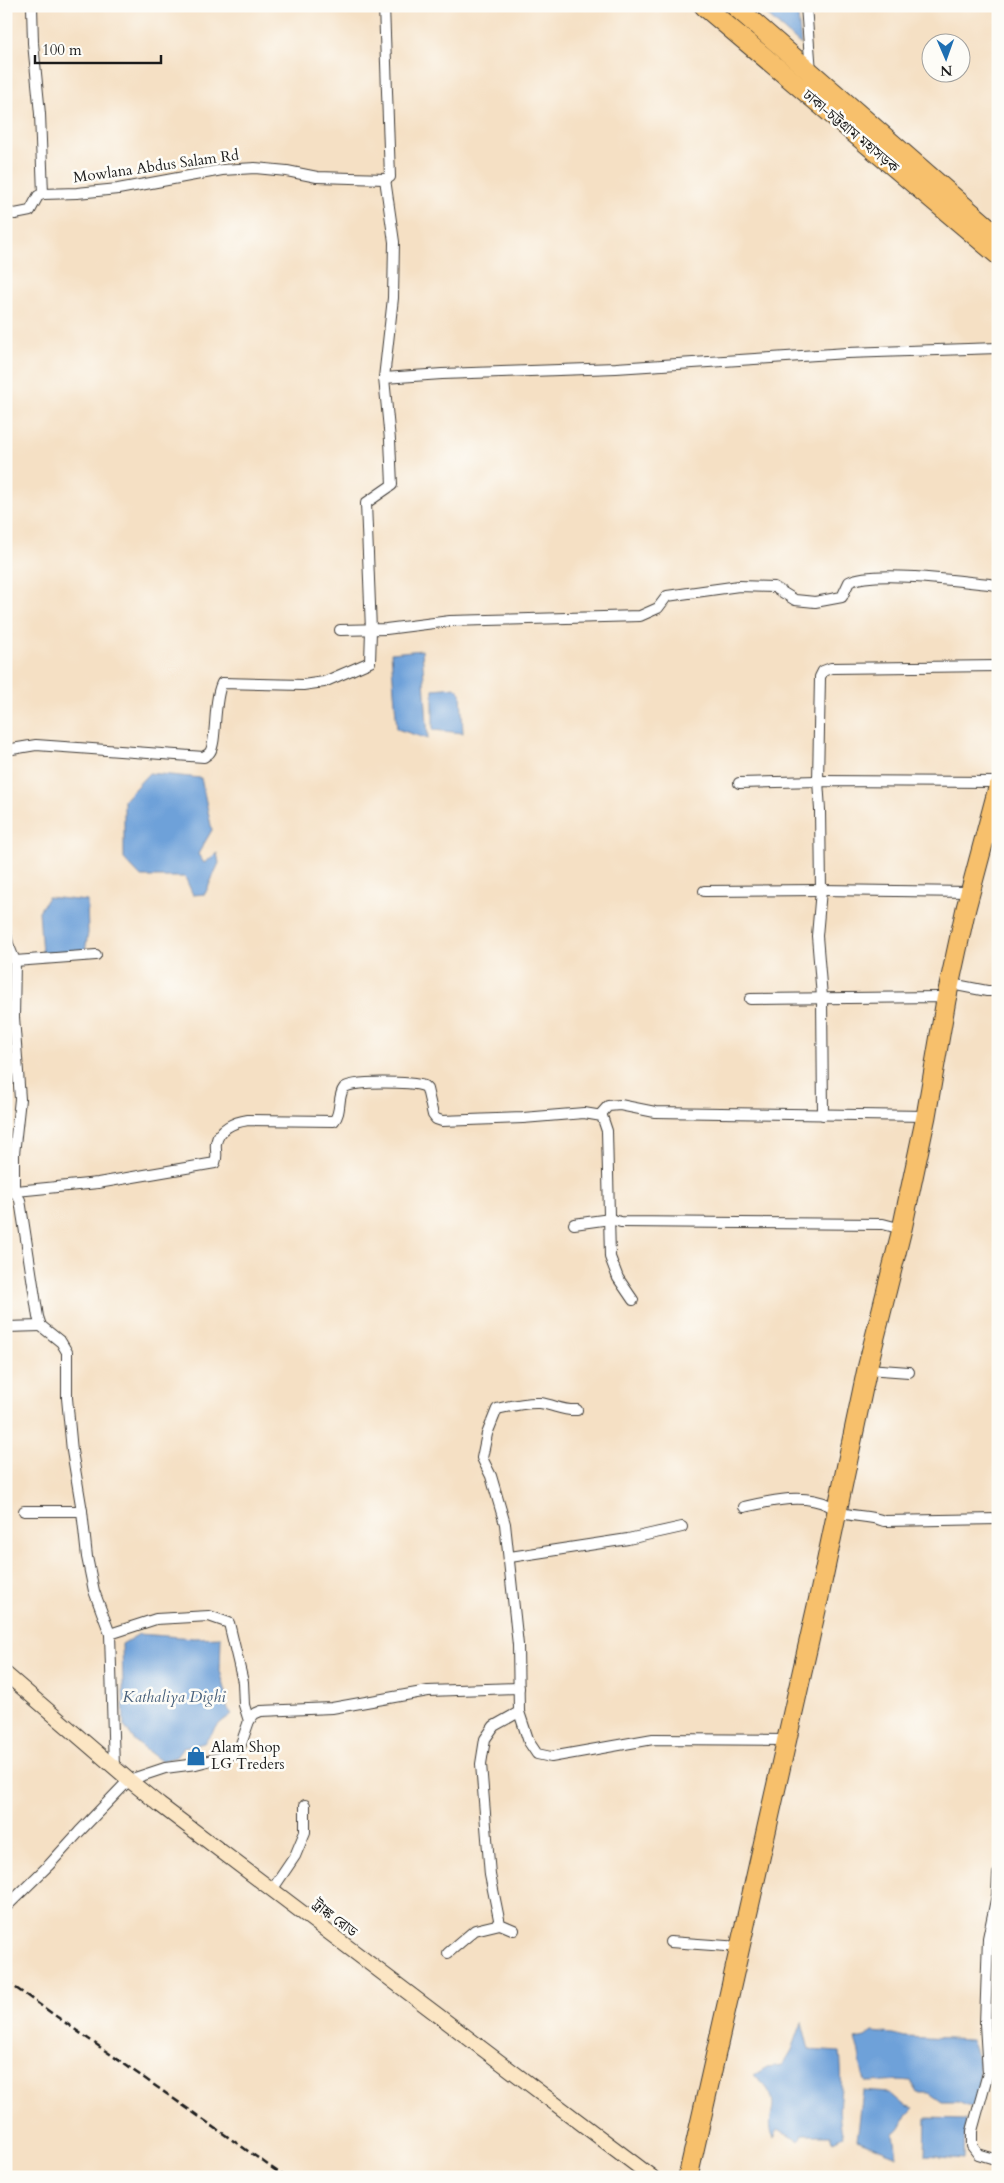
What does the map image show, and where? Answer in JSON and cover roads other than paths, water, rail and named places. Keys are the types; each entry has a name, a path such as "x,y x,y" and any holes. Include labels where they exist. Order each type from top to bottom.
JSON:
{"highway":[{"name":"ঢাকা-চট্টগ্রাম মহাসড়ক","path":"704,6 998,255"},
{"name":"ঢাকা-চট্টগ্রাম মহাসড়ক","path":"735,6 998,236"},
{"path":"688,2177 838,1512 867,1369 902,1229 926,1116 948,992 970,892 998,788"}],"main road":[{"name":"ট্রাঙ্ক রোড","path":"6,1674 129,1780 652,2177"}],"street":[{"path":"6,212 24,213 30,211 38,196 43,194 40,114 33,43 32,6"},
{"path":"6,750 36,745 204,757 209,753 213,745 214,716 218,692 222,683 303,685 324,682 347,674 370,662 371,630 366,503 392,485 384,378 393,298 394,242 385,179 390,177 390,173 384,6"},
{"path":"806,6 811,73"},
{"name":"Mowlana Abdus Salam Rd","path":"43,194 118,189 222,170 255,168 287,171 317,177 385,179"},
{"path":"384,378 616,368 847,353 998,348"},
{"path":"340,630 371,630 450,620 640,616 658,608 667,596 739,586 774,587 795,600 815,602 842,597 849,582 862,578 912,577 998,585"},
{"path":"823,1114 822,997 817,936 822,890 818,781 820,677 823,671 831,668 998,666"},
{"path":"740,783 818,781 998,782"},
{"path":"704,891 970,892"},
{"path":"6,934 15,961 14,1017 20,1099 10,1192"},
{"path":"15,961 96,955"},
{"path":"750,999 940,997 948,992 998,991"},
{"path":"10,1192 98,1183 215,1163 218,1155 216,1143 222,1131 236,1122 248,1120 334,1121 338,1116 343,1090 346,1086 354,1084 391,1083 424,1086 427,1089 433,1116 442,1121 523,1118 584,1113 600,1115 604,1118 607,1131 607,1209 610,1220 610,1257 618,1278 633,1300"},
{"path":"600,1115 608,1106 620,1105 655,1112 926,1116"},
{"path":"10,1192 20,1200 35,1307 41,1326 60,1342 67,1352 72,1451 82,1511 86,1557 94,1590 110,1634 114,1768"},
{"path":"574,1224 610,1220 621,1222 884,1224 902,1229"},
{"path":"6,1327 41,1326"},
{"path":"867,1369 910,1372"},
{"path":"577,1410 563,1411 555,1405 536,1403 497,1409 487,1434 482,1458 491,1476 505,1524 510,1557 509,1578 518,1645 519,1712 529,1742 537,1754 551,1757 654,1739 787,1740"},
{"path":"744,1507 770,1501 794,1499 819,1502 838,1512 884,1521 998,1519"},
{"path":"24,1511 82,1511"},
{"path":"510,1557 628,1539 682,1527"},
{"path":"6,1907 43,1872 129,1780 164,1768 196,1764 231,1755 240,1747 244,1738 248,1720 244,1705 243,1682 229,1624 209,1616 156,1619 110,1634"},
{"path":"248,1720 254,1714 261,1711 332,1708 428,1691 519,1688"},
{"path":"500,1924 490,1876 481,1764 485,1739 494,1726 519,1712"},
{"path":"272,1890 294,1856 305,1832 305,1805"},
{"path":"998,1874 997,1895 988,1938 985,2024 988,2074 972,2131 972,2146 978,2154 998,2160"},
{"path":"448,1953 475,1930 500,1924 514,1930"},
{"path":"670,1942 740,1947"}],"water":[{"path":"757,6 797,6 801,45"},
{"path":"422,650 428,739 397,729 391,653"},
{"path":"455,687 461,693 463,733 433,730 433,689"},
{"path":"149,773 201,778 212,830 198,854 204,863 217,853 219,863 205,894 193,895 185,877 141,877 124,859 124,800"},
{"path":"48,897 87,901 88,933 85,952 42,954 39,911"},
{"name":"Kathaliya Dighi","path":"139,1634 194,1638 221,1637 220,1671 226,1692 227,1708 232,1714 220,1723 204,1743 183,1748 176,1757 161,1761 137,1743 124,1726 122,1644"},
{"path":"802,2022 809,2050 840,2052 839,2112 843,2136 833,2141 831,2135 802,2135 799,2141 778,2130 774,2138 770,2122 773,2102 765,2086 754,2075 767,2067 783,2065 792,2050"},
{"path":"872,2032 905,2037 971,2040 980,2074 978,2091 972,2108 958,2102 942,2102 929,2093 918,2093 911,2081 866,2082 855,2039 865,2037"},
{"path":"863,2091 890,2093 904,2105 913,2108 894,2134 897,2156 857,2140"},
{"path":"926,2118 965,2119 964,2159 925,2156"}],"railway":[{"path":"6,1981 285,2177"}],"place":[{"name":"Alam Shop LG Treders","path":"196,1756"}]}
